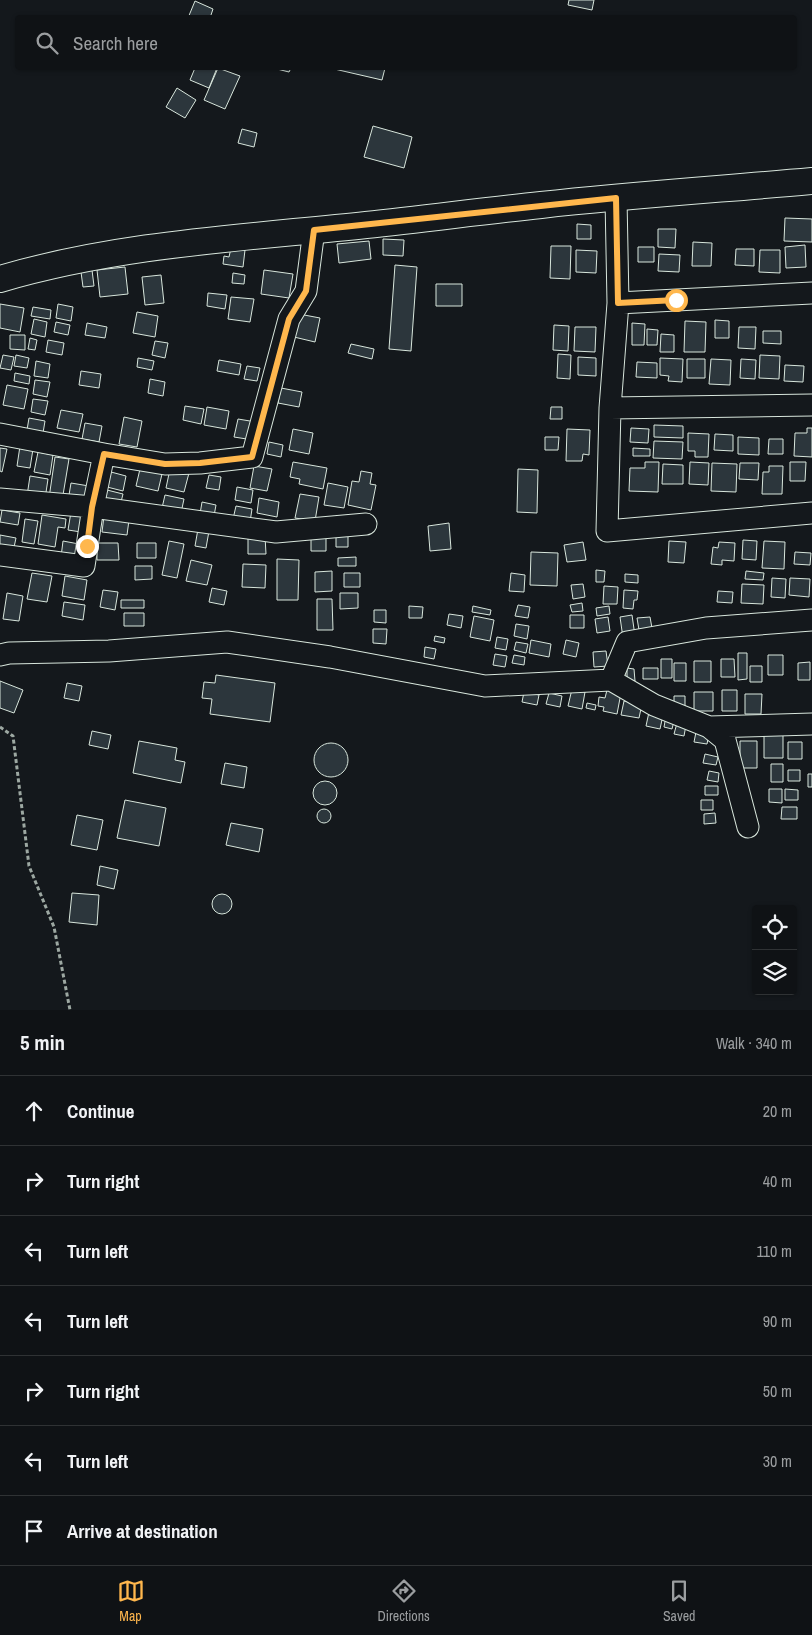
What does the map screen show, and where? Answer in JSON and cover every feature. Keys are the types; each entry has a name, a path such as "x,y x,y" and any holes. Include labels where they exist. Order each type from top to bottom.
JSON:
{"main road":[{"path":"0,279 33,269 116,252 213,239 616,198 812,181"}],"street":[{"path":"616,198 618,303 610,408 607,532 812,513"},
{"path":"0,434 165,464 200,463 252,457 289,319 306,291 314,230"},
{"path":"618,303 812,293"},
{"path":"610,408 812,405"},
{"path":"0,555 84,566 92,507 104,454"},
{"path":"0,500 92,507 276,532 366,524"},
{"path":"610,680 627,642 706,628 812,620"},
{"path":"0,655 10,653 109,651 227,642 330,656 485,686 610,680 654,705 709,728 725,740 748,827"},
{"path":"709,728 812,724"}],"path":[{"path":"0,727 13,736 28,866 54,927 70,1010"}],"building":[{"path":"569,0 594,0 592,10 568,5"},
{"path":"195,1 213,9 211,15 189,15"},
{"path":"194,70 216,70 209,88 190,80"},
{"path":"217,70 224,70 240,76 225,109 204,100"},
{"path":"339,70 384,70 382,80"},
{"path":"177,88 196,100 185,118 166,107"},
{"path":"373,126 412,137 404,168 364,157"},
{"path":"242,129 257,133 254,147 238,143"},
{"path":"785,218 812,219 812,242 784,241"},
{"path":"577,224 591,225 591,239 577,239"},
{"path":"658,229 676,229 675,248 658,247"},
{"path":"383,239 404,240 403,256 383,255"},
{"path":"369,241 371,259 339,263 337,244"},
{"path":"693,242 712,243 711,266 692,266"},
{"path":"805,245 806,267 786,268 785,247"},
{"path":"551,246 571,246 570,279 550,278"},
{"path":"638,247 654,247 654,262 638,262"},
{"path":"231,248 245,250 243,267 223,264 224,256 229,257"},
{"path":"736,249 754,249 754,266 735,265"},
{"path":"576,250 597,251 596,273 576,272"},
{"path":"760,250 780,250 780,273 759,272"},
{"path":"659,254 680,255 679,272 658,271"},
{"path":"395,265 417,267 411,351 389,349"},
{"path":"125,267 128,294 100,297 97,270"},
{"path":"92,270 94,286 83,287 81,272"},
{"path":"264,270 293,274 289,298 261,294"},
{"path":"233,273 245,275 244,284 232,283"},
{"path":"161,275 164,303 145,305 142,277"},
{"path":"436,284 462,284 462,306 436,306"},
{"path":"208,293 227,295 225,309 207,306"},
{"path":"231,297 254,299 250,322 228,319"},
{"path":"0,304 24,308 20,332 0,328"},
{"path":"58,304 73,307 71,321 56,318"},
{"path":"33,307 51,310 50,319 31,316"},
{"path":"137,312 158,316 155,337 133,333"},
{"path":"299,314 320,318 315,342 294,337"},
{"path":"34,319 47,322 45,337 31,334"},
{"path":"715,320 729,321 729,338 715,338"},
{"path":"685,321 706,322 705,352 684,352"},
{"path":"56,322 70,325 68,335 54,332"},
{"path":"87,323 107,327 105,338 85,335"},
{"path":"632,323 645,324 644,345 632,345"},
{"path":"554,325 569,326 568,351 553,350"},
{"path":"575,327 596,327 595,352 574,351"},
{"path":"739,327 756,327 755,349 738,348"},
{"path":"647,329 658,330 657,345 647,345"},
{"path":"763,331 781,331 781,344 763,343"},
{"path":"661,334 674,335 674,352 660,352"},
{"path":"10,335 25,335 25,350 10,349"},
{"path":"30,338 37,340 35,350 28,349"},
{"path":"48,340 64,343 62,355 46,352"},
{"path":"155,341 168,343 165,358 152,355"},
{"path":"351,344 374,349 372,359 348,353"},
{"path":"558,354 571,355 570,379 557,378"},
{"path":"3,355 14,357 11,370 0,368"},
{"path":"16,355 29,358 27,368 14,366"},
{"path":"760,355 780,356 779,379 759,378"},
{"path":"578,357 596,358 596,376 578,375"},
{"path":"138,358 154,361 152,370 137,367"},
{"path":"660,358 683,359 682,382 668,381 669,376 660,375"},
{"path":"687,359 705,359 705,378 687,378"},
{"path":"711,359 731,360 730,385 709,384"},
{"path":"741,359 756,360 755,379 740,378"},
{"path":"219,360 241,364 239,375 217,371"},
{"path":"36,361 50,364 48,378 34,376"},
{"path":"637,362 657,363 657,378 636,377"},
{"path":"785,365 804,366 803,382 784,381"},
{"path":"247,366 260,368 257,381 244,379"},
{"path":"81,371 101,374 99,388 79,385"},
{"path":"15,373 30,376 29,384 14,381"},
{"path":"150,379 165,382 163,396 148,393"},
{"path":"35,380 50,382 47,397 33,394"},
{"path":"7,385 28,389 24,409 3,405"},
{"path":"281,388 302,392 299,407 278,403"},
{"path":"33,399 48,401 45,415 31,412"},
{"path":"185,406 204,409 201,424 183,420"},
{"path":"207,407 229,411 226,429 204,425"},
{"path":"551,407 562,407 562,419 550,419"},
{"path":"61,410 83,414 79,432 57,428"},
{"path":"124,417 142,421 137,447 119,444"},
{"path":"29,418 45,421 43,433 27,430"},
{"path":"238,419 256,422 253,440 234,437"},
{"path":"85,423 102,426 99,442 82,439"},
{"path":"654,425 683,426 683,438 654,437"},
{"path":"631,428 649,429 648,443 630,442"},
{"path":"807,428 812,428 812,457 794,456 795,433 807,433"},
{"path":"293,429 313,433 309,454 289,450"},
{"path":"567,429 590,430 589,455 583,454 582,461 566,461"},
{"path":"688,433 709,434 708,457 695,457 695,451 688,451"},
{"path":"715,434 733,435 733,451 714,450"},
{"path":"545,437 559,437 558,450 545,450"},
{"path":"738,437 759,438 759,455 738,454"},
{"path":"769,439 783,439 783,454 768,454"},
{"path":"654,441 683,442 682,459 653,458"},
{"path":"269,442 283,445 281,457 267,454"},
{"path":"20,446 33,449 30,468 17,466"},
{"path":"0,448 7,449 2,472 0,471"},
{"path":"633,448 650,449 650,456 633,456"},
{"path":"38,452 53,455 50,475 34,472"},
{"path":"55,457 69,459 62,501 49,498"},
{"path":"293,462 327,468 323,489 299,484 300,479 290,477"},
{"path":"645,462 659,462 658,492 629,491 630,468 645,468"},
{"path":"690,462 709,463 708,485 689,484"},
{"path":"790,462 806,462 805,481 790,481"},
{"path":"712,463 737,464 736,492 711,491"},
{"path":"740,463 759,463 758,480 739,479"},
{"path":"663,464 683,465 683,484 662,484"},
{"path":"254,466 272,469 267,491 250,488"},
{"path":"769,466 783,466 782,494 762,494 763,472 769,472"},
{"path":"140,469 162,474 158,491 136,486"},
{"path":"170,469 189,473 184,492 166,488"},
{"path":"518,469 538,470 537,513 517,512"},
{"path":"361,471 372,473 370,484 376,485 371,510 348,505 352,481 359,482"},
{"path":"111,472 126,476 123,491 107,487"},
{"path":"209,475 221,477 219,490 206,488"},
{"path":"30,476 48,479 45,499 27,496"},
{"path":"71,483 89,486 87,498 69,495"},
{"path":"328,483 348,487 344,508 324,505"},
{"path":"237,487 253,490 251,503 235,500"},
{"path":"107,490 123,494 120,506 104,503"},
{"path":"300,494 319,497 315,521 295,518"},
{"path":"165,495 184,499 181,513 162,508"},
{"path":"259,498 279,502 277,517 257,513"},
{"path":"202,502 216,505 214,516 200,514"},
{"path":"236,506 252,509 250,522 233,519"},
{"path":"2,510 20,513 18,525 0,522"},
{"path":"71,512 84,514 81,532 68,530"},
{"path":"42,515 66,519 65,528 58,527 55,547 38,544"},
{"path":"104,516 129,520 127,535 102,532"},
{"path":"25,519 38,521 34,544 22,542"},
{"path":"449,523 451,549 430,551 428,526"},
{"path":"198,529 209,531 206,548 195,546"},
{"path":"336,533 348,533 348,547 336,547"},
{"path":"0,535 16,538 13,552 0,549"},
{"path":"311,535 326,535 326,551 311,551"},
{"path":"248,536 265,536 266,554 248,554"},
{"path":"743,540 757,541 756,560 742,559"},
{"path":"63,541 79,544 76,559 61,557"},
{"path":"169,541 184,544 177,578 162,575"},
{"path":"669,541 686,542 684,563 668,562"},
{"path":"764,541 785,542 784,569 762,568"},
{"path":"583,542 586,560 567,562 564,545"},
{"path":"719,542 735,543 734,561 722,560 722,565 711,564 713,547 718,548"},
{"path":"97,543 118,543 119,560 97,560"},
{"path":"137,543 156,543 156,558 137,558"},
{"path":"531,552 558,553 557,586 530,585"},
{"path":"795,552 811,553 810,565 794,564"},
{"path":"356,557 356,566 338,566 338,558"},
{"path":"277,559 299,560 298,600 277,600"},
{"path":"191,560 212,565 207,585 186,581"},
{"path":"243,564 266,565 265,588 242,587"},
{"path":"135,566 152,566 152,579 135,580"},
{"path":"596,570 605,571 604,582 596,582"},
{"path":"332,571 332,591 315,592 315,572"},
{"path":"746,571 764,573 763,580 745,579"},
{"path":"32,573 52,576 47,602 27,599"},
{"path":"344,573 360,573 360,587 344,587"},
{"path":"511,573 525,575 524,592 509,591"},
{"path":"625,574 638,575 638,583 625,582"},
{"path":"65,576 87,580 84,600 62,596"},
{"path":"772,578 786,579 785,598 771,597"},
{"path":"790,578 810,579 809,597 789,595"},
{"path":"583,584 585,597 573,599 571,585"},
{"path":"742,584 764,585 763,604 741,603"},
{"path":"604,586 618,587 617,604 603,604"},
{"path":"212,588 227,591 224,605 209,602"},
{"path":"103,590 118,592 115,610 100,607"},
{"path":"624,590 638,591 633,609 623,608"},
{"path":"718,591 733,592 732,603 717,602"},
{"path":"7,593 23,596 19,621 3,619"},
{"path":"340,593 358,593 358,608 340,609"},
{"path":"317,599 332,599 333,630 317,630"},
{"path":"121,600 144,600 144,608 121,608"},
{"path":"64,602 85,605 83,620 62,616"},
{"path":"582,603 583,611 572,612 570,605"},
{"path":"518,605 530,607 528,618 515,616"},
{"path":"409,606 423,607 422,618 409,618"},
{"path":"473,606 491,610 490,615 472,612"},
{"path":"609,606 610,614 597,616 596,608"},
{"path":"374,610 386,610 386,623 374,622"},
{"path":"124,613 144,613 144,626 124,626"},
{"path":"449,614 463,616 461,628 447,625"},
{"path":"570,615 584,615 584,628 570,628"},
{"path":"632,615 635,636 623,638 620,617"},
{"path":"474,616 494,620 490,641 470,637"},
{"path":"608,617 610,631 597,633 595,619"},
{"path":"650,617 652,628 639,630 637,618"},
{"path":"516,624 529,626 527,639 514,636"},
{"path":"373,629 387,629 386,644 373,643"},
{"path":"435,636 445,638 444,643 434,641"},
{"path":"497,637 508,639 506,650 495,648"},
{"path":"531,640 551,644 549,657 529,653"},
{"path":"566,640 579,643 576,657 563,654"},
{"path":"516,642 528,644 526,653 514,650"},
{"path":"425,647 436,649 434,659 424,657"},
{"path":"606,651 608,666 594,667 593,652"},
{"path":"738,653 747,653 747,679 738,680"},
{"path":"495,654 507,656 505,667 493,665"},
{"path":"514,655 525,657 524,665 512,663"},
{"path":"768,655 783,655 783,675 768,675"},
{"path":"661,659 672,659 672,678 661,678"},
{"path":"721,659 734,659 735,677 721,677"},
{"path":"694,661 711,661 711,682 694,682"},
{"path":"810,662 810,680 798,680 798,663"},
{"path":"674,663 686,663 686,681 674,681"},
{"path":"750,666 762,666 762,682 750,682"},
{"path":"627,668 634,669 635,681 627,681"},
{"path":"643,668 658,668 658,679 643,679"},
{"path":"216,675 275,683 270,722 210,714 212,699 202,698 204,682 215,683"},
{"path":"0,681 23,690 14,713 0,708"},
{"path":"67,683 82,686 79,701 64,698"},
{"path":"572,689 585,692 582,709 568,706"},
{"path":"607,690 621,693 617,714 603,711 604,707 598,706 599,697 605,698"},
{"path":"722,690 737,690 737,711 722,711"},
{"path":"524,692 539,695 537,705 522,702"},
{"path":"694,692 713,692 713,711 694,711"},
{"path":"549,693 562,696 560,707 546,704"},
{"path":"745,694 762,694 761,714 745,714"},
{"path":"674,696 685,696 685,710 674,710"},
{"path":"624,701 642,704 639,718 621,715"},
{"path":"587,703 596,705 595,710 586,708"},
{"path":"649,712 663,715 660,729 646,726"},
{"path":"666,716 675,717 672,729 664,727"},
{"path":"677,723 686,725 684,736 674,734"},
{"path":"92,731 111,735 108,749 89,745"},
{"path":"696,732 709,734 707,744 694,742"},
{"path":"764,735 783,735 783,758 764,758"},
{"path":"139,741 177,748 175,760 185,762 181,783 133,773"},
{"path":"740,741 757,741 757,768 740,768"},
{"path":"788,742 802,742 802,759 788,759"},
{"path":"331,743 338,744 343,748 347,753 347,767 343,772 338,776 331,777 324,776 319,772 315,767 314,760 315,753 319,748 324,744"},
{"path":"705,754 718,757 716,765 703,763"},
{"path":"225,763 247,767 244,788 221,784"},
{"path":"771,764 783,764 783,782 771,782"},
{"path":"788,770 800,770 800,781 788,781"},
{"path":"709,771 719,773 718,782 707,780"},
{"path":"808,774 812,774 812,787 808,787"},
{"path":"325,781 334,784 337,793 334,802 325,805 316,802 313,793 316,784"},
{"path":"705,786 718,786 718,795 705,795"},
{"path":"769,789 782,789 782,803 769,802"},
{"path":"785,789 798,790 798,800 785,800"},
{"path":"125,800 166,808 159,846 117,838"},
{"path":"701,800 713,800 713,810 701,810"},
{"path":"782,807 797,807 797,819 781,819"},
{"path":"324,809 329,811 331,816 329,821 324,823 319,821 317,816 319,811"},
{"path":"715,813 716,823 704,824 704,814"},
{"path":"77,815 103,820 97,850 71,845"},
{"path":"231,823 263,829 259,852 226,845"},
{"path":"100,866 118,870 114,889 97,885"},
{"path":"72,893 99,895 97,925 69,922"},
{"path":"222,894 229,897 232,904 229,911 222,914 215,911 212,904 215,897"}],"route":[{"path":"87,546 92,507 104,454 165,464 200,463 252,457 289,319 306,291 314,230 543,204 616,198 618,303 676,300"}]}
